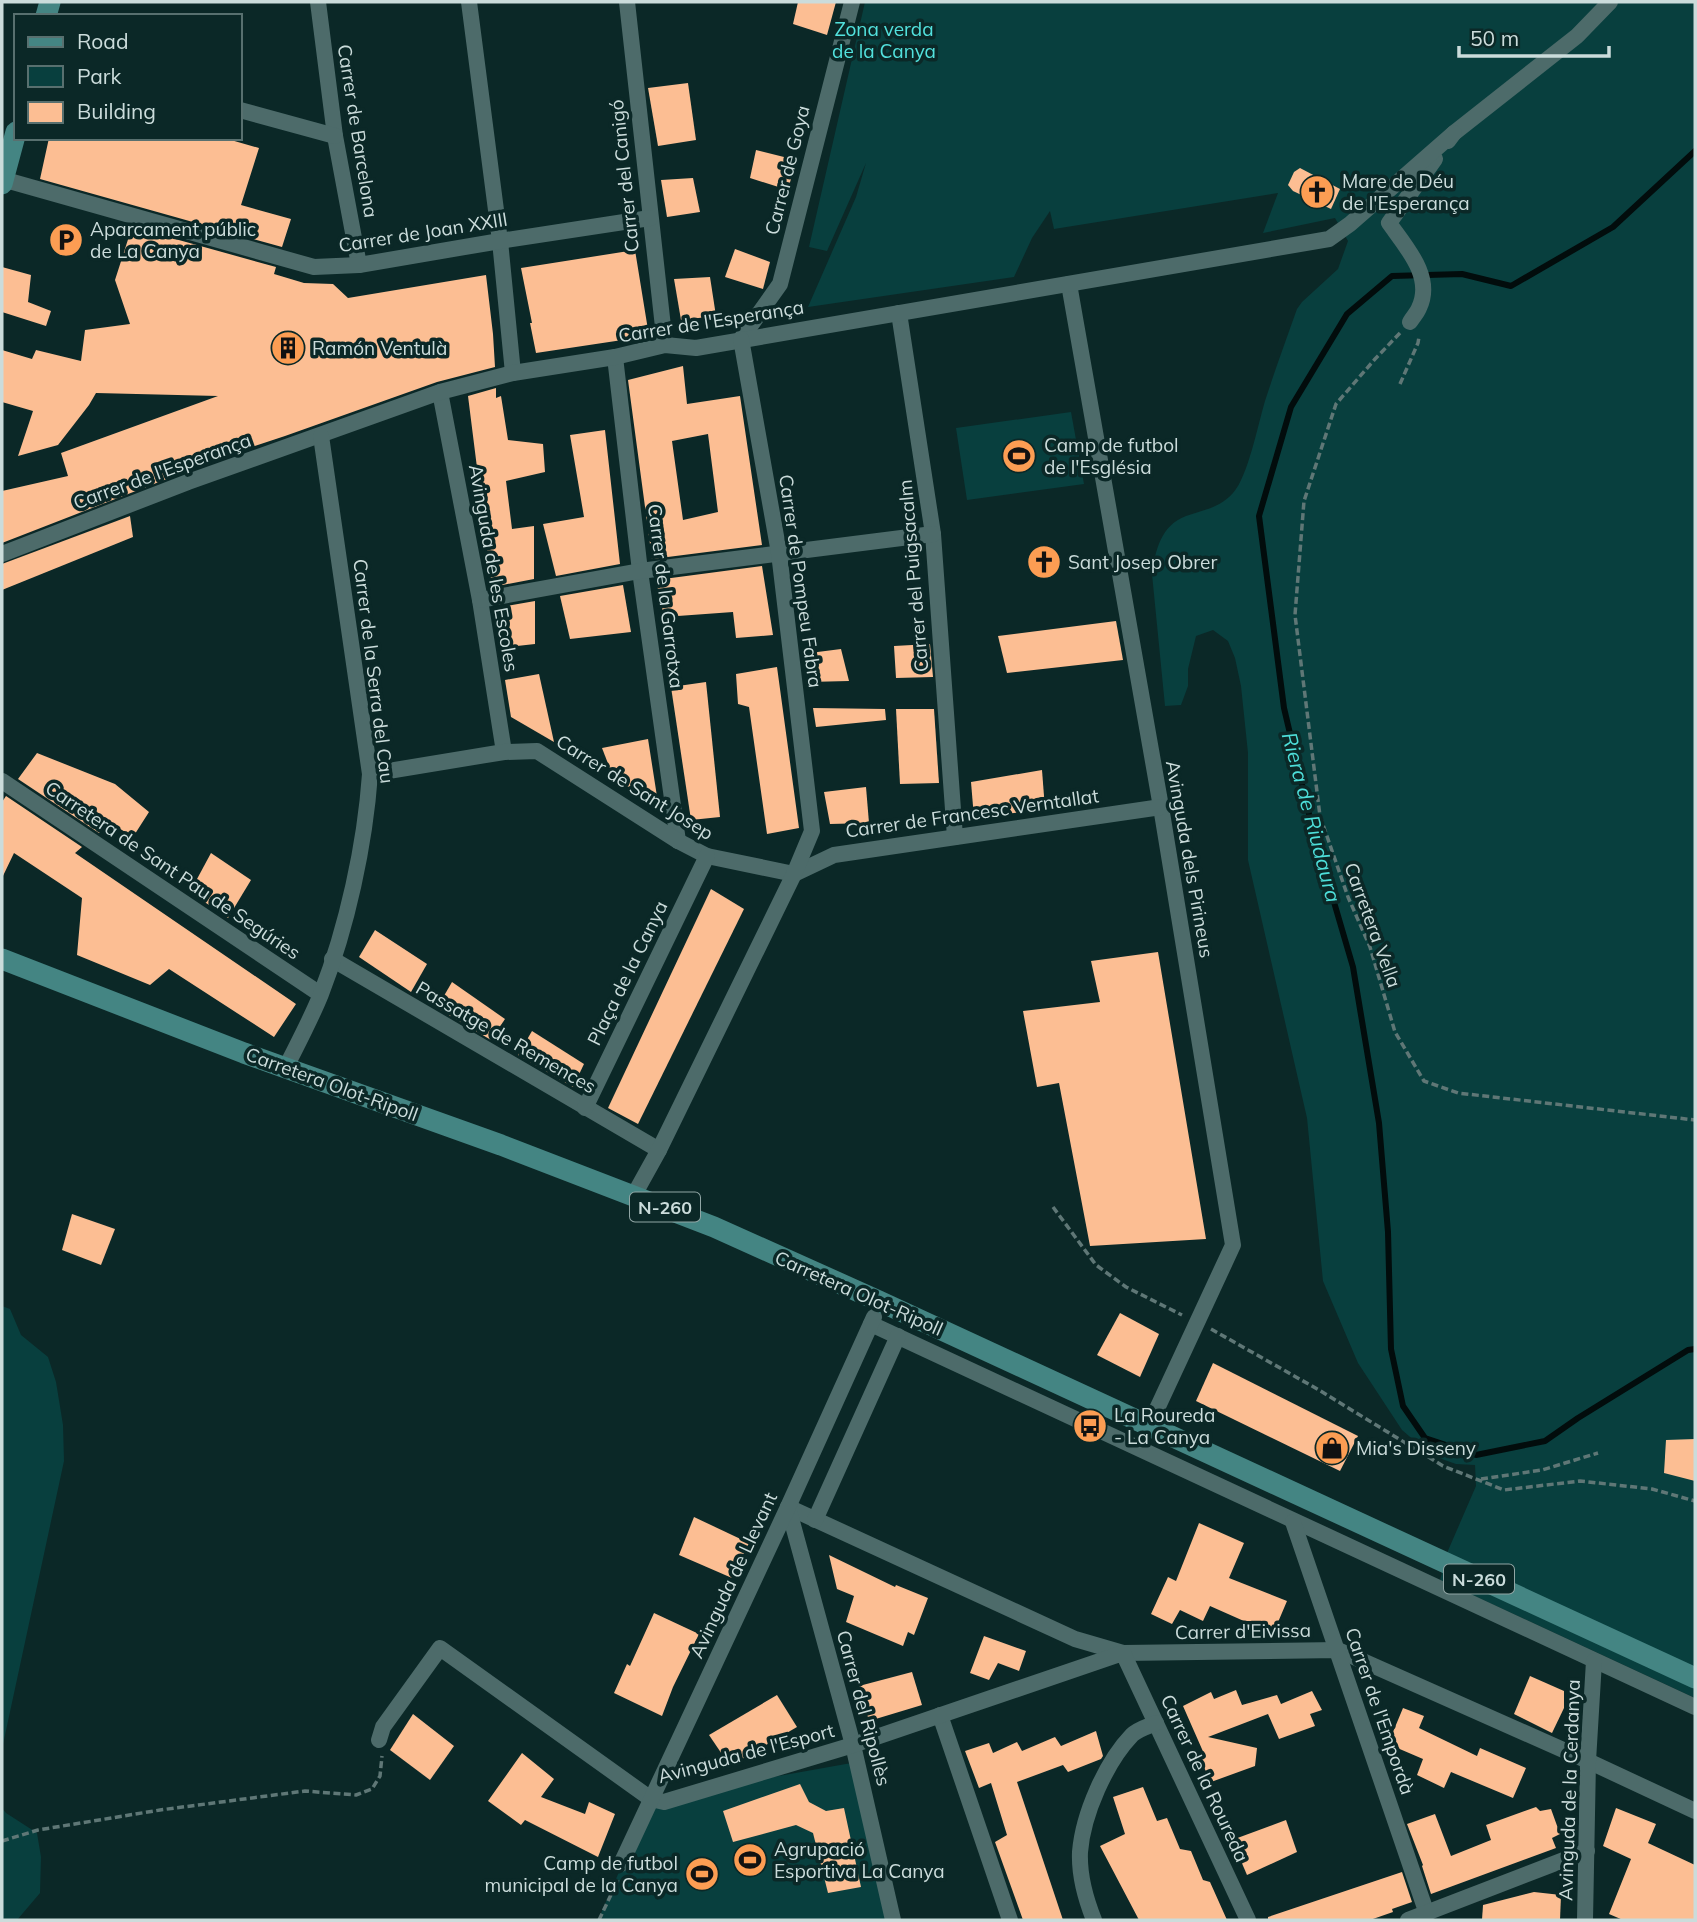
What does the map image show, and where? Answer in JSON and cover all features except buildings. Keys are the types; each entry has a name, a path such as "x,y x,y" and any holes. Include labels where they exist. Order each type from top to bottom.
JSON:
{"main road":[{"path":"2,181 14,139"},
{"name":"Carretera Olot-Ripoll","path":"2,959 714,1227 880,1301 1695,1678"}],"street":[{"name":"Carrer de Barcelona","path":"318,2 335,136 359,265"},
{"path":"469,2 500,241 513,373"},
{"name":"Carrer del Canigó","path":"626,2 665,345"},
{"name":"Carrer de Goya","path":"741,339 780,284 852,2"},
{"path":"1410,322 1422,299 1418,263 1390,223 1454,133 1577,37 1610,2"},
{"path":"242,111 335,136"},
{"name":"Carrer de l'Esperança","path":"2,554 188,482 440,392 513,373 665,345 696,348 1329,239 1350,224 1454,133"},
{"name":"Carrer de Joan XXIII","path":"2,181 314,267 359,265 650,218"},
{"name":"Avinguda dels Pirineus","path":"1069,284 1161,807 1233,1245 1149,1426"},
{"name":"Carrer del Puigsacalm","path":"899,313 933,534 955,837"},
{"name":"Carrer de Pompeu Fabra","path":"741,339 779,553 813,831 794,874"},
{"name":"Carrer de la Garrotxa","path":"615,356 640,571 678,841"},
{"name":"Avinguda de les Escoles","path":"440,392 480,600 504,752"},
{"name":"Carrer de la Serra del Cau","path":"286,1067 320,994 347,914 368,802 370,774 321,436"},
{"path":"480,600 640,571 933,534"},
{"name":"Carrer de Sant Josep","path":"370,774 504,752 537,751 678,841 707,856 794,874"},
{"name":"Carretera de Sant Pau de Segúries","path":"2,781 320,994"},
{"name":"Carrer de Francesc Verntallat","path":"794,874 834,855 1161,807"},
{"name":"Plaça de la Canya","path":"585,1108 707,856"},
{"path":"634,1195 659,1150 794,874"},
{"name":"Passatge de Remences","path":"332,959 659,1150"},
{"name":"Avinguda de Llevant","path":"621,1864 788,1507 880,1301"},
{"path":"871,1324 1695,1707"},
{"path":"815,1520 898,1336"},
{"name":"Carrer d'Eivissa","path":"788,1507 1074,1639 1123,1653 1338,1650 1695,1811"},
{"name":"Carrer del Ripollès","path":"788,1507 853,1745 893,1920"},
{"name":"Carrer de l'Empordà","path":"1293,1522 1427,1914"},
{"name":"Avinguda de l'Esport","path":"379,1741 383,1727 440,1648 651,1799 664,1802 853,1745 1123,1653"},
{"name":"Carrer de la Roureda","path":"1123,1653 1248,1920"},
{"name":"Avinguda de la Cerdanya","path":"1585,1920 1588,1761 1594,1661"},
{"path":"940,1715 1010,1920"},
{"path":"1094,1920 1087,1903 1080,1852 1088,1814 1106,1771 1134,1733 1156,1723"},
{"path":"1408,1920 1587,1851"}],"path":[{"path":"1400,384 1418,343 1422,299"},
{"name":"Carretera Vella","path":"1410,322 1336,404 1304,501 1295,615 1320,816 1348,897 1370,947 1395,1032 1423,1081 1458,1093 1695,1120"},
{"path":"1053,1206 1096,1265 1126,1287 1197,1322 1319,1390 1443,1466 1504,1490 1580,1481 1652,1489 1695,1501"},
{"path":"1479,1480 1542,1470 1598,1453"},
{"path":"2,1841 38,1830 160,1810 305,1791 356,1795 372,1789 380,1776 383,1761 379,1741"},
{"path":"599,1920 618,1879 621,1864"}],"green space":[{"name":"Zona verda de la Canya","path":"865,2 1695,2 1695,1698 1440,1580 1447,1553 1476,1486 1475,1465 1456,1464 1431,1455 1402,1430 1358,1363 1323,1281 1307,1118 1248,860 1248,753 1241,686 1228,641 1213,630 1196,636 1188,669 1188,686 1181,705 1165,706 1152,574 1157,548 1165,532 1177,520 1223,502 1238,485 1248,463 1265,401 1297,309 1338,269 1348,241 1335,218 1263,233 1278,193 1054,229 1050,211 1032,238 1014,277 808,307 856,197 866,163 827,251 809,247"},
{"name":"Camp de futbol de l'Església","path":"1071,412 1084,484 967,500 956,428"},
{"path":"2,1306 10,1309 21,1335 48,1357 56,1382 63,1425 64,1461 2,1749"},
{"name":"Agrupació Esportiva La Canya","path":"857,1762 886,1920 598,1920 651,1799"},
{"path":"2,1808 37,1833 41,1857 40,1893 17,1920 2,1920"}],"waterway":[{"name":"Riera de Riudaura","path":"1695,151 1613,227 1511,286 1462,274 1392,276 1347,314 1291,407 1259,516 1284,708 1312,827 1353,967 1379,1123 1388,1232 1391,1349 1403,1406 1425,1438 1476,1455 1545,1441 1688,1350 1695,1349"}],"place":[{"name":"Mare de Déu de l'Esperança","path":"1317,192"},
{"name":"Aparcament públic de La Canya","path":"66,240"},
{"name":"Ramón Ventulà","path":"288,348"},
{"name":"Camp de futbol de l'Església","path":"1019,456"},
{"name":"Sant Josep Obrer","path":"1044,562"},
{"name":"La Roureda - La Canya","path":"1090,1426"},
{"name":"Mia's Disseny","path":"1332,1448"},
{"name":"Agrupació Esportiva La Canya","path":"750,1860"},
{"name":"Camp de futbol municipal de la Canya","path":"702,1874"}]}
